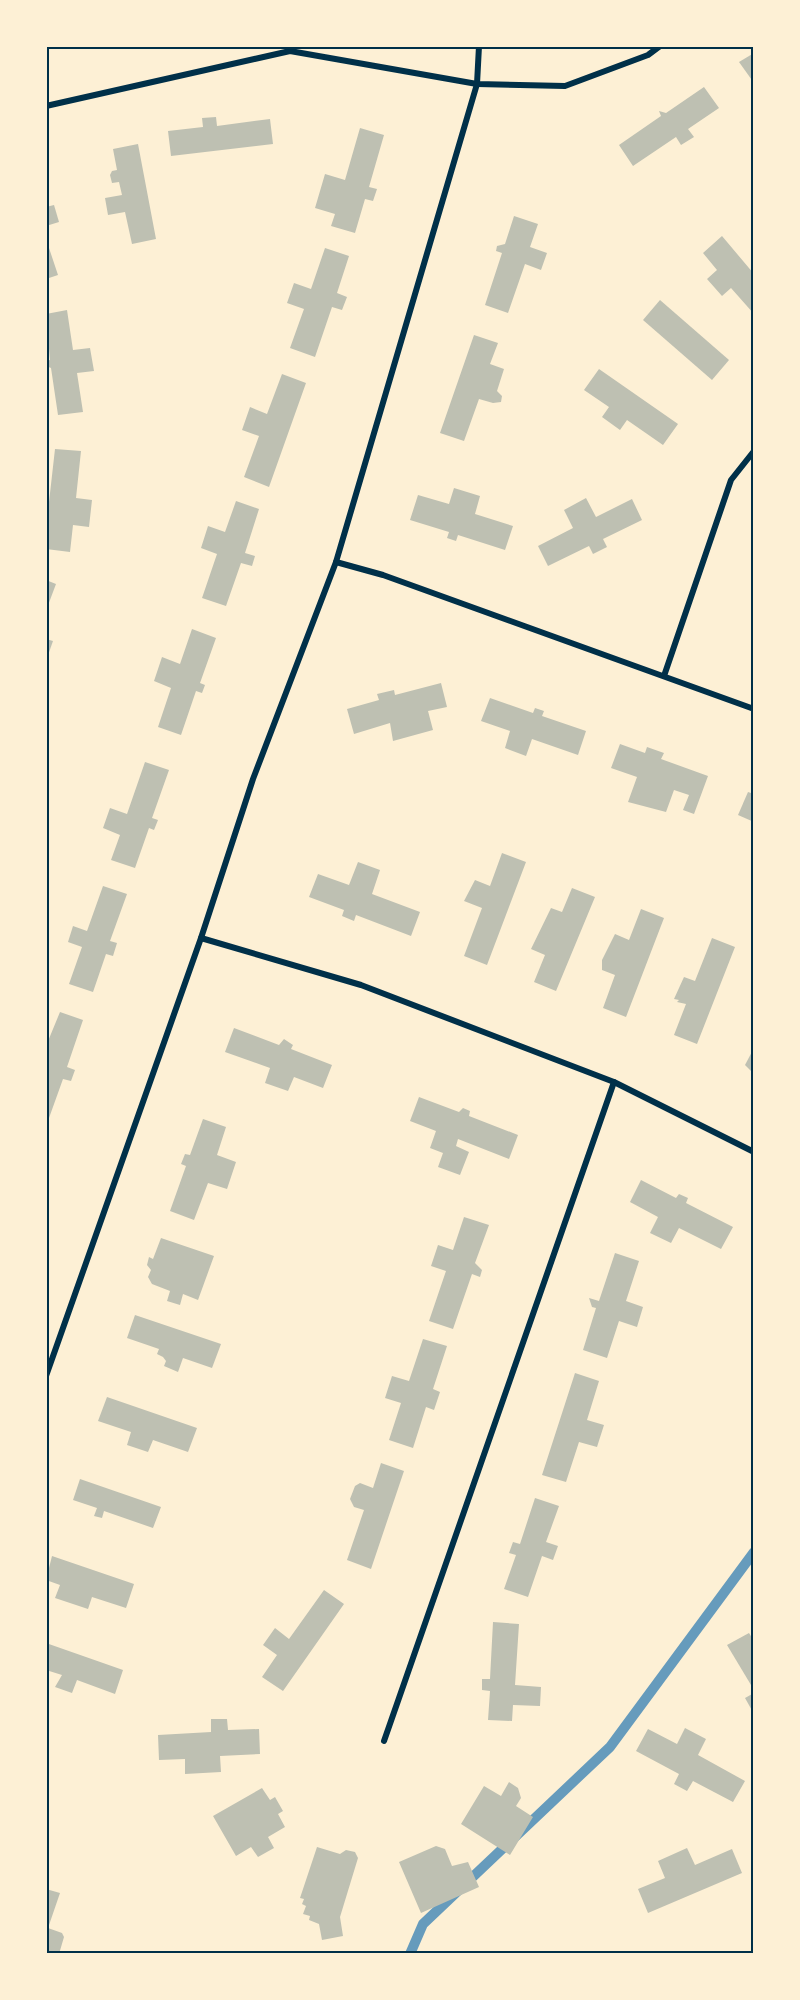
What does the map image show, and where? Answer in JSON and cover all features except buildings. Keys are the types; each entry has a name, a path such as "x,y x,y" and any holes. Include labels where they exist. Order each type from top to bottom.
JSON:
{"street":[{"path":"46,1376 201,938 253,779 336,562 477,84 479,46"},
{"path":"46,106 290,51 477,84 565,86 648,55 660,46"},
{"path":"664,676 731,480 753,451"},
{"path":"336,562 383,574 753,709"},
{"path":"201,938 361,985 614,1082 753,1152"},
{"path":"384,1741 614,1082"}],"waterway":[{"path":"410,1954 423,1924 610,1747 754,1552"}]}
